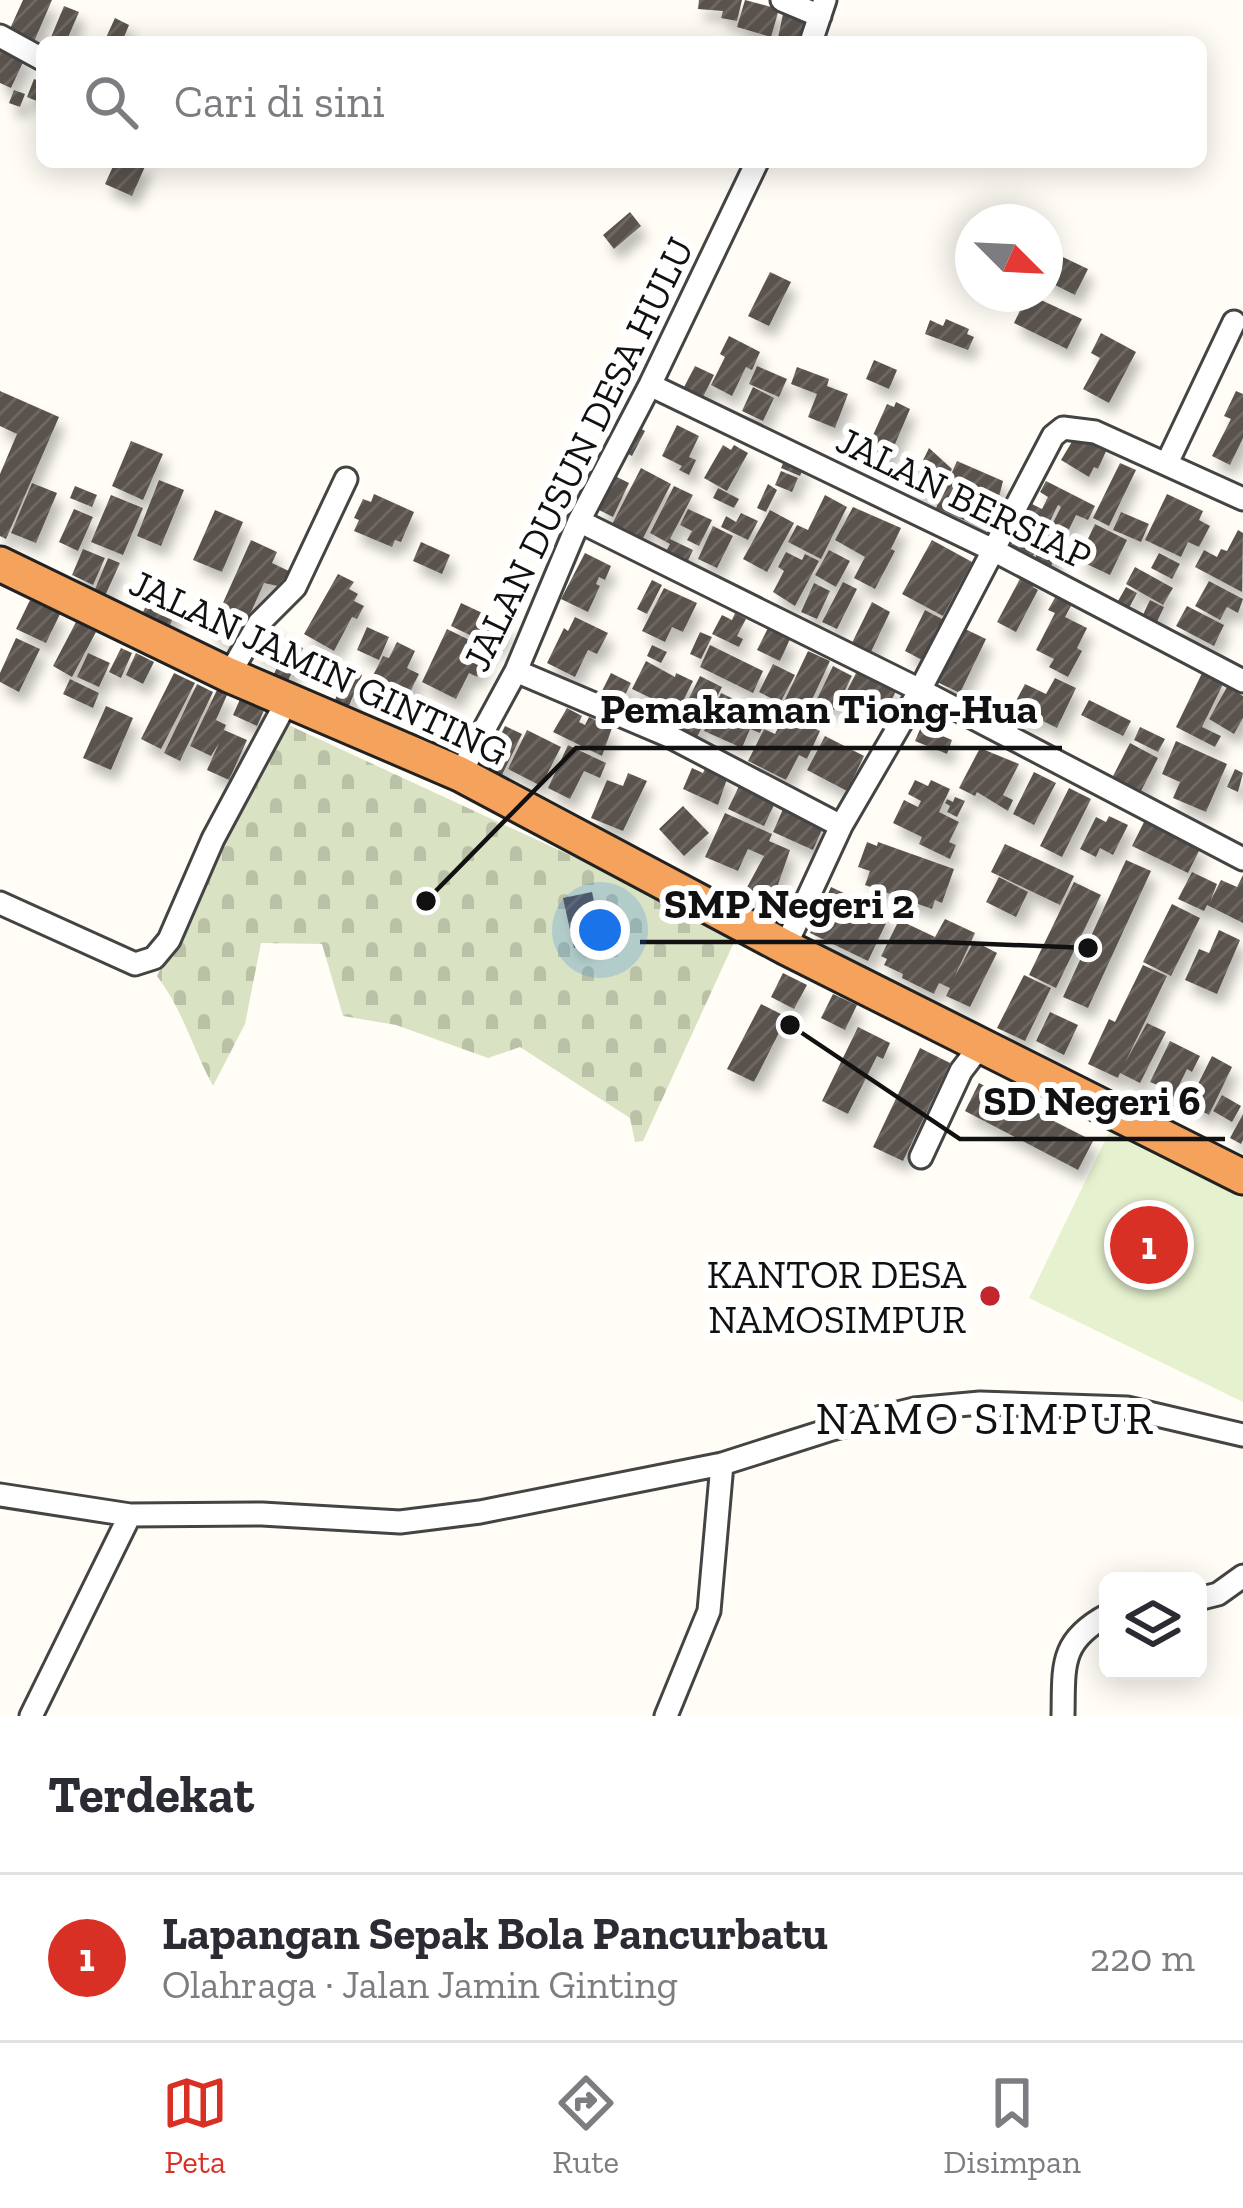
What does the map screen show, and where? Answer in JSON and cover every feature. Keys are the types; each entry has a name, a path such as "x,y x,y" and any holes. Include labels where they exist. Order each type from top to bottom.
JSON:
{"highway":[{"name":"JALAN JAMIN GINTING","path":"0,564 229,675 460,774 785,947 1243,1177"}],"street":[{"path":"782,0 822,8"},
{"path":"0,36 36,56"},
{"name":"JALAN DUSUN DESA HULU","path":"460,774 516,671 579,521 755,168"},
{"path":"1167,464 1234,322"},
{"name":"JALAN BERSIAP","path":"650,385 995,551 1243,681"},
{"path":"785,947 841,826 920,690 1053,436 1063,428 1095,432 1243,500"},
{"path":"229,675 259,623 295,587 346,479"},
{"path":"579,521 920,690 1243,859"},
{"path":"516,671 667,736 841,826"},
{"path":"0,903 136,964 154,958 169,940 213,839 287,701"},
{"path":"921,1157 961,1071 981,1045"},
{"path":"0,1495 130,1515 262,1514 400,1522 480,1512 722,1464 893,1414 980,1403 1127,1408 1243,1435"},
{"path":"666,1716 709,1612 722,1464"},
{"path":"31,1716 130,1515"},
{"path":"1207,1597 1243,1576"},
{"path":"1064,1716 1066,1656 1084,1629 1099,1620"}],"green space":[{"path":"282,722 587,863 736,938 643,1141 635,1142 630,1118 520,1047 488,1058 396,1025 343,1016 322,944 261,943 245,1024 213,1086 157,976"},
{"path":"1111,1128 1243,1191 1243,1402 1029,1298"}],"building":[{"path":"23,0 52,0 33,44 8,33"},
{"path":"699,0 742,0 737,21 721,18 723,11 698,9"},
{"path":"745,0 779,9 771,36 737,27"},
{"path":"64,6 79,12 69,36 52,36"},
{"path":"783,14 806,20 802,36 778,36"},
{"path":"115,18 129,25 124,36 107,36"},
{"path":"0,44 26,56 11,88 0,83"},
{"path":"34,79 36,80 36,101 27,97"},
{"path":"14,90 25,94 20,107 9,103"},
{"path":"112,168 144,168 132,196 105,184"},
{"path":"630,212 641,226 614,249 603,235"},
{"path":"1063,257 1088,269 1075,295 1063,289"},
{"path":"770,272 791,282 769,326 748,316"},
{"path":"1063,310 1082,319 1067,349 1014,323 1019,312"},
{"path":"946,319 969,329 967,334 974,337 968,350 925,334 930,320 943,326"},
{"path":"1101,333 1136,352 1109,403 1083,389 1100,358 1091,353"},
{"path":"729,336 760,352 752,370 746,367 732,396 711,385"},
{"path":"874,360 897,370 889,389 866,379"},
{"path":"695,366 714,375 701,401 682,391"},
{"path":"757,366 787,379 779,397 749,384"},
{"path":"797,367 829,379 827,386 848,394 835,428 808,417 817,394 791,384"},
{"path":"753,387 774,398 763,421 742,411"},
{"path":"0,391 59,417 6,539 0,536 0,474 17,434 0,426"},
{"path":"1236,391 1243,394 1243,438 1230,465 1212,456 1231,419 1224,416"},
{"path":"896,402 910,409 887,463 865,453 887,404 894,407"},
{"path":"677,425 699,436 689,457 696,460 689,475 662,456"},
{"path":"636,426 645,431 632,456 623,451"},
{"path":"1091,439 1107,449 1089,477 1061,460 1073,440"},
{"path":"131,441 163,454 143,500 112,486"},
{"path":"723,445 748,453 727,491 704,478"},
{"path":"929,448 952,469 937,500 910,487"},
{"path":"785,459 804,467 800,476 781,468"},
{"path":"957,461 1003,481 995,513 990,511 982,528 936,508"},
{"path":"1120,463 1136,470 1109,526 1093,518"},
{"path":"641,468 671,484 640,544 610,528"},
{"path":"781,471 798,478 792,492 775,485"},
{"path":"615,476 629,483 613,517 597,509"},
{"path":"159,480 184,490 161,546 137,536"},
{"path":"1046,481 1095,506 1088,520 1076,515 1051,566 1035,558 1058,505 1033,556 1012,545 1032,504 1042,509 1048,497 1040,492"},
{"path":"32,483 57,493 36,543 11,533"},
{"path":"768,484 777,490 766,512 757,508"},
{"path":"75,486 97,495 92,507 70,498"},
{"path":"674,486 693,495 670,539 693,550 684,569 662,559 670,544 650,533"},
{"path":"718,488 739,499 734,508 713,498"},
{"path":"374,494 414,512 401,542 395,540 392,547 354,531 363,499 371,502"},
{"path":"1167,494 1203,511 1199,520 1210,526 1199,547 1188,542 1181,557 1145,540"},
{"path":"111,495 143,508 123,555 91,542"},
{"path":"825,495 847,507 821,559 788,542 797,525 808,530"},
{"path":"853,507 901,528 875,589 854,578 865,557 835,540"},
{"path":"74,509 93,517 78,551 59,542"},
{"path":"688,509 712,520 699,546 687,540 692,531 680,525"},
{"path":"215,510 243,522 222,572 193,560"},
{"path":"770,510 794,523 767,572 743,559"},
{"path":"1121,512 1149,524 1141,542 1113,530"},
{"path":"741,513 758,521 748,540 721,527 726,516 736,522"},
{"path":"1095,524 1127,540 1110,575 1078,560"},
{"path":"713,526 733,536 717,568 698,559"},
{"path":"1238,530 1243,533 1242,592 1195,567 1204,550 1217,557 1221,549 1227,551"},
{"path":"251,540 277,552 272,563 293,573 287,588 264,583 237,643 210,632"},
{"path":"932,540 972,562 943,616 902,594"},
{"path":"421,542 450,555 442,574 413,561"},
{"path":"83,549 105,558 93,585 72,575"},
{"path":"829,550 850,561 836,587 815,575"},
{"path":"786,552 819,561 795,606 773,592 784,571 778,567"},
{"path":"585,553 611,566 605,580 599,577 596,584 600,586 588,612 561,599"},
{"path":"1159,553 1180,564 1172,579 1151,568"},
{"path":"108,558 120,563 104,598 93,594"},
{"path":"1135,567 1173,588 1163,605 1126,584"},
{"path":"338,574 354,582 349,589 358,594 354,601 364,606 357,619 352,617 334,651 304,634"},
{"path":"1022,575 1036,582 1033,587 1038,590 1016,632 997,622"},
{"path":"652,580 662,585 647,614 637,609"},
{"path":"1209,581 1243,599 1238,613 1227,607 1220,620 1195,606"},
{"path":"843,582 857,589 837,629 822,622"},
{"path":"814,583 830,591 817,619 801,612"},
{"path":"1126,587 1137,593 1129,608 1118,601"},
{"path":"664,588 697,603 683,632 672,627 665,642 642,631"},
{"path":"153,592 179,605 170,625 143,612"},
{"path":"1056,596 1072,604 1065,617 1087,628 1077,648 1082,651 1068,677 1049,667 1054,659 1036,650 1055,613 1048,610"},
{"path":"30,600 60,614 46,643 16,629"},
{"path":"1150,600 1164,607 1154,628 1140,621"},
{"path":"872,602 890,612 869,656 850,647"},
{"path":"461,603 508,625 497,648 451,626"},
{"path":"1187,606 1224,625 1214,646 1176,626"},
{"path":"925,610 944,620 924,661 905,651"},
{"path":"735,613 746,619 737,636 743,639 739,647 712,634 722,615 732,620"},
{"path":"575,617 608,633 597,654 588,650 575,677 547,663 564,628 568,631"},
{"path":"76,622 96,632 72,677 53,666"},
{"path":"268,623 282,631 268,658 254,650"},
{"path":"367,627 389,637 379,660 357,650"},
{"path":"768,628 790,639 780,661 757,650"},
{"path":"963,628 986,639 960,693 937,682"},
{"path":"447,629 490,650 477,677 469,673 456,699 422,682"},
{"path":"700,632 712,637 701,659 690,654"},
{"path":"16,638 40,649 19,692 0,682"},
{"path":"289,642 303,648 287,683 273,676"},
{"path":"397,642 415,651 407,668 419,674 408,696 393,689 388,698 367,687 383,656 389,658"},
{"path":"652,645 667,652 661,663 647,656"},
{"path":"710,645 763,671 753,693 700,667"},
{"path":"121,648 132,653 121,678 109,672"},
{"path":"808,651 830,661 804,717 782,706"},
{"path":"88,653 110,663 99,687 77,677"},
{"path":"136,653 154,662 143,684 126,675"},
{"path":"646,661 693,681 668,731 653,724 660,708 657,701 632,689"},
{"path":"773,664 795,675 780,703 759,692"},
{"path":"833,666 852,676 835,710 816,701"},
{"path":"349,669 362,675 348,708 334,702"},
{"path":"858,669 897,689 885,713 846,693"},
{"path":"1204,669 1225,680 1202,727 1221,736 1215,747 1176,727"},
{"path":"174,673 195,683 161,749 141,739"},
{"path":"611,673 631,683 622,701 602,691"},
{"path":"700,676 722,687 696,739 674,728"},
{"path":"1055,678 1076,688 1057,728 1010,712 1025,684 1046,694"},
{"path":"70,679 99,693 93,708 63,694"},
{"path":"197,684 213,692 180,761 164,753"},
{"path":"1227,687 1243,696 1243,718 1234,734 1209,719"},
{"path":"217,690 227,695 216,720 226,725 224,730 247,740 229,780 207,770 219,743 211,756 190,746"},
{"path":"979,690 992,697 988,706 975,699"},
{"path":"721,693 768,715 760,733 750,729 742,748 704,731"},
{"path":"241,697 265,708 257,726 233,715"},
{"path":"1089,700 1131,721 1123,736 1081,715"},
{"path":"106,706 133,718 111,770 83,758"},
{"path":"567,708 582,716 579,722 585,725 589,717 612,728 602,756 553,732"},
{"path":"785,714 820,731 807,759 799,755 786,780 748,761 764,729 775,734"},
{"path":"505,726 522,734 502,775 485,767"},
{"path":"921,727 952,740 947,754 915,741"},
{"path":"1140,727 1165,739 1158,752 1134,740"},
{"path":"527,730 561,747 541,786 508,769"},
{"path":"825,736 864,756 847,791 807,770"},
{"path":"1176,741 1227,764 1206,812 1173,798 1180,782 1162,774"},
{"path":"1130,743 1158,758 1140,793 1112,778"},
{"path":"568,745 606,763 600,778 584,771 570,799 548,788"},
{"path":"980,748 1019,764 1003,795 1013,800 1008,811 977,792 975,796 959,788"},
{"path":"706,766 728,776 718,805 683,789 692,768 703,773"},
{"path":"1235,769 1243,773 1238,792 1227,787"},
{"path":"1034,772 1056,783 1034,825 1013,814"},
{"path":"628,773 647,781 623,831 591,818 607,780 623,786"},
{"path":"915,780 928,786 931,780 950,789 939,812 959,822 949,842 956,845 950,859 919,844 922,837 893,823 904,800 918,807 921,801 908,794"},
{"path":"751,783 775,803 764,826 728,809 739,786 747,790"},
{"path":"1069,788 1091,799 1062,857 1040,846"},
{"path":"955,797 965,801 957,817 947,812 950,806 945,803"},
{"path":"787,800 825,823 813,850 773,832"},
{"path":"683,806 709,833 684,856 659,829"},
{"path":"725,813 772,834 769,841 790,850 772,902 761,897 759,902 745,891 764,856 748,849 738,871 705,857"},
{"path":"1109,816 1128,825 1113,855 1100,848 1096,857 1080,849 1096,817 1106,822"},
{"path":"1145,820 1201,847 1188,873 1132,846"},
{"path":"867,842 954,869 942,903 935,900 932,909 865,885 870,871 858,867"},
{"path":"1005,844 1074,876 1060,905 991,872"},
{"path":"1126,860 1151,871 1088,1008 1063,997"},
{"path":"1192,872 1217,884 1210,902 1221,880 1237,887 1243,875 1243,923 1207,905 1204,911 1178,899"},
{"path":"999,877 1028,892 1016,917 986,902"},
{"path":"1074,882 1101,895 1056,988 1029,975"},
{"path":"831,887 890,915 868,961 810,933"},
{"path":"592,892 598,919 590,921 595,943 574,948 563,898"},
{"path":"1172,904 1200,918 1171,976 1143,962"},
{"path":"945,919 975,933 954,978 974,941 997,953 970,1007 946,996 950,988 939,983 934,994 902,978 903,974 884,965 887,959 881,956 899,920 935,937"},
{"path":"1219,930 1240,940 1217,994 1185,980 1199,949 1209,953"},
{"path":"1143,965 1167,976 1125,1063 1147,1023 1166,1032 1140,1083 1088,1064"},
{"path":"783,973 807,985 794,1009 771,997"},
{"path":"1024,975 1051,988 1025,1041 997,1028"},
{"path":"833,994 857,1005 845,1030 821,1018"},
{"path":"761,1004 787,1017 754,1082 727,1069"},
{"path":"1050,1012 1078,1025 1064,1055 1036,1041"},
{"path":"858,1027 890,1043 883,1059 877,1056 848,1114 822,1101"},
{"path":"1170,1041 1200,1056 1192,1072 1187,1069 1172,1100 1158,1094 1162,1087 1150,1082"},
{"path":"920,1048 950,1063 903,1161 873,1147"},
{"path":"1212,1056 1232,1067 1209,1115 1188,1104"},
{"path":"979,1083 1093,1141 1078,1170 965,1111"},
{"path":"1222,1095 1241,1106 1232,1122 1213,1111"},
{"path":"1243,1114 1243,1140 1241,1144 1230,1138"}],"place":[{"name":"Pemakaman Tiong-Hua","path":"426,901"},
{"name":"SMP Negeri 2","path":"1088,948"},
{"name":"SD Negeri 6","path":"790,1025"},
{"name":"Lapangan Sepak Bola Pancurbatu","path":"1149,1245"},
{"name":"KANTOR DESA NAMOSIMPUR","path":"990,1296"}],"district":[{"name":"NAMO SIMPUR","path":"986,1419"}]}
